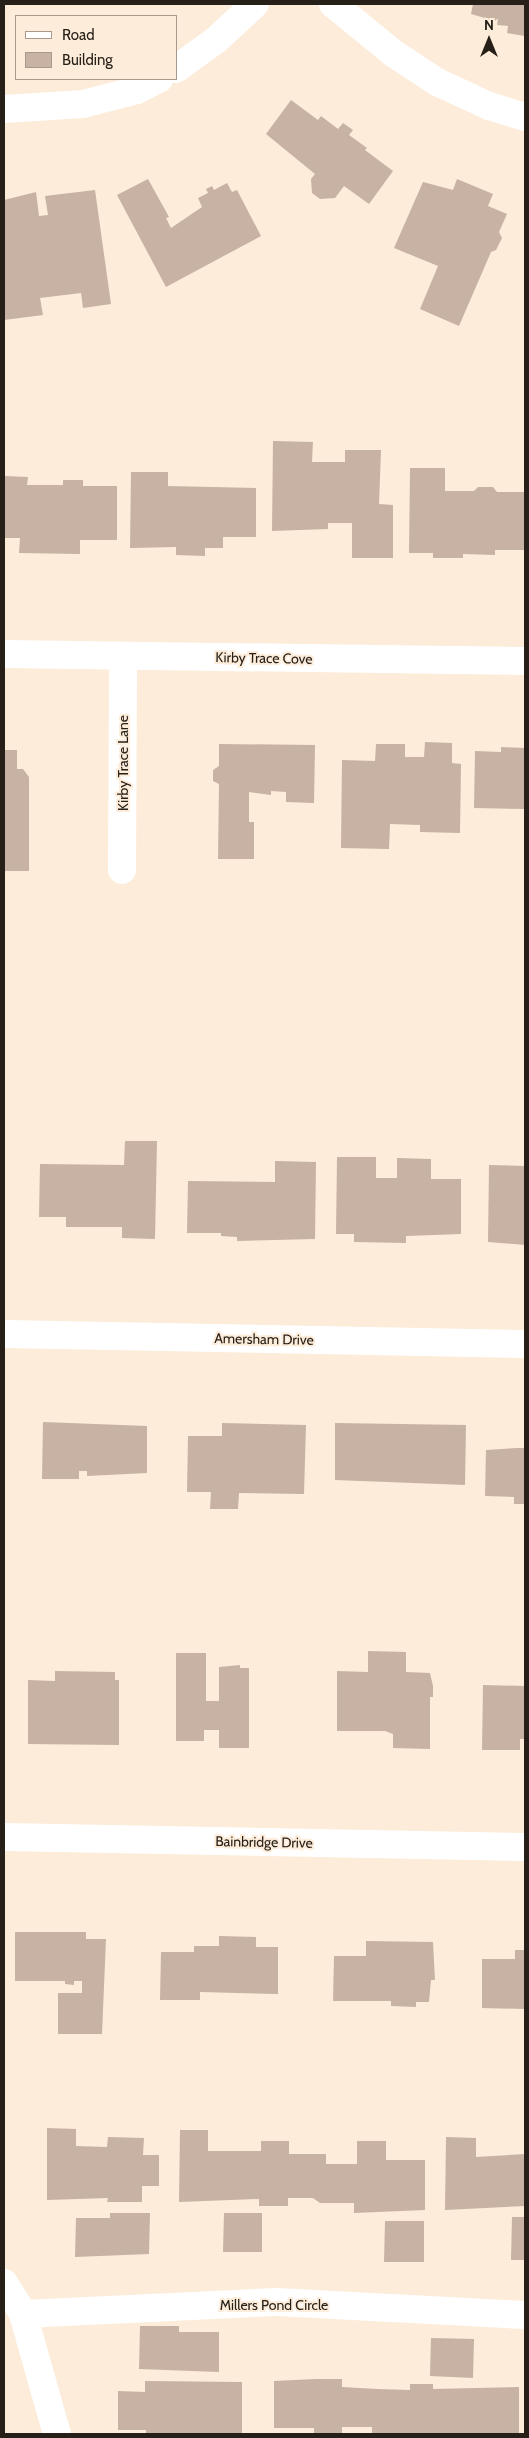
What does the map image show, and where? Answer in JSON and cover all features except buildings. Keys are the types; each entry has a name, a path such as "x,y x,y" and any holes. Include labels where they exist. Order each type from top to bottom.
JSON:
{"street":[{"path":"178,68 216,40 255,4"},
{"path":"333,4 393,54 437,82 489,106 525,117"},
{"path":"4,109 83,104 137,90 156,80"},
{"name":"Kirby Trace Cove","path":"4,654 525,662"},
{"name":"Kirby Trace Lane","path":"122,870 123,656"},
{"name":"Amersham Drive","path":"4,1334 525,1344"},
{"name":"Bainbridge Drive","path":"4,1837 525,1847"},
{"path":"4,2283 23,2314 56,2434"},
{"name":"Millers Pond Circle","path":"23,2314 278,2302 525,2315"}]}
